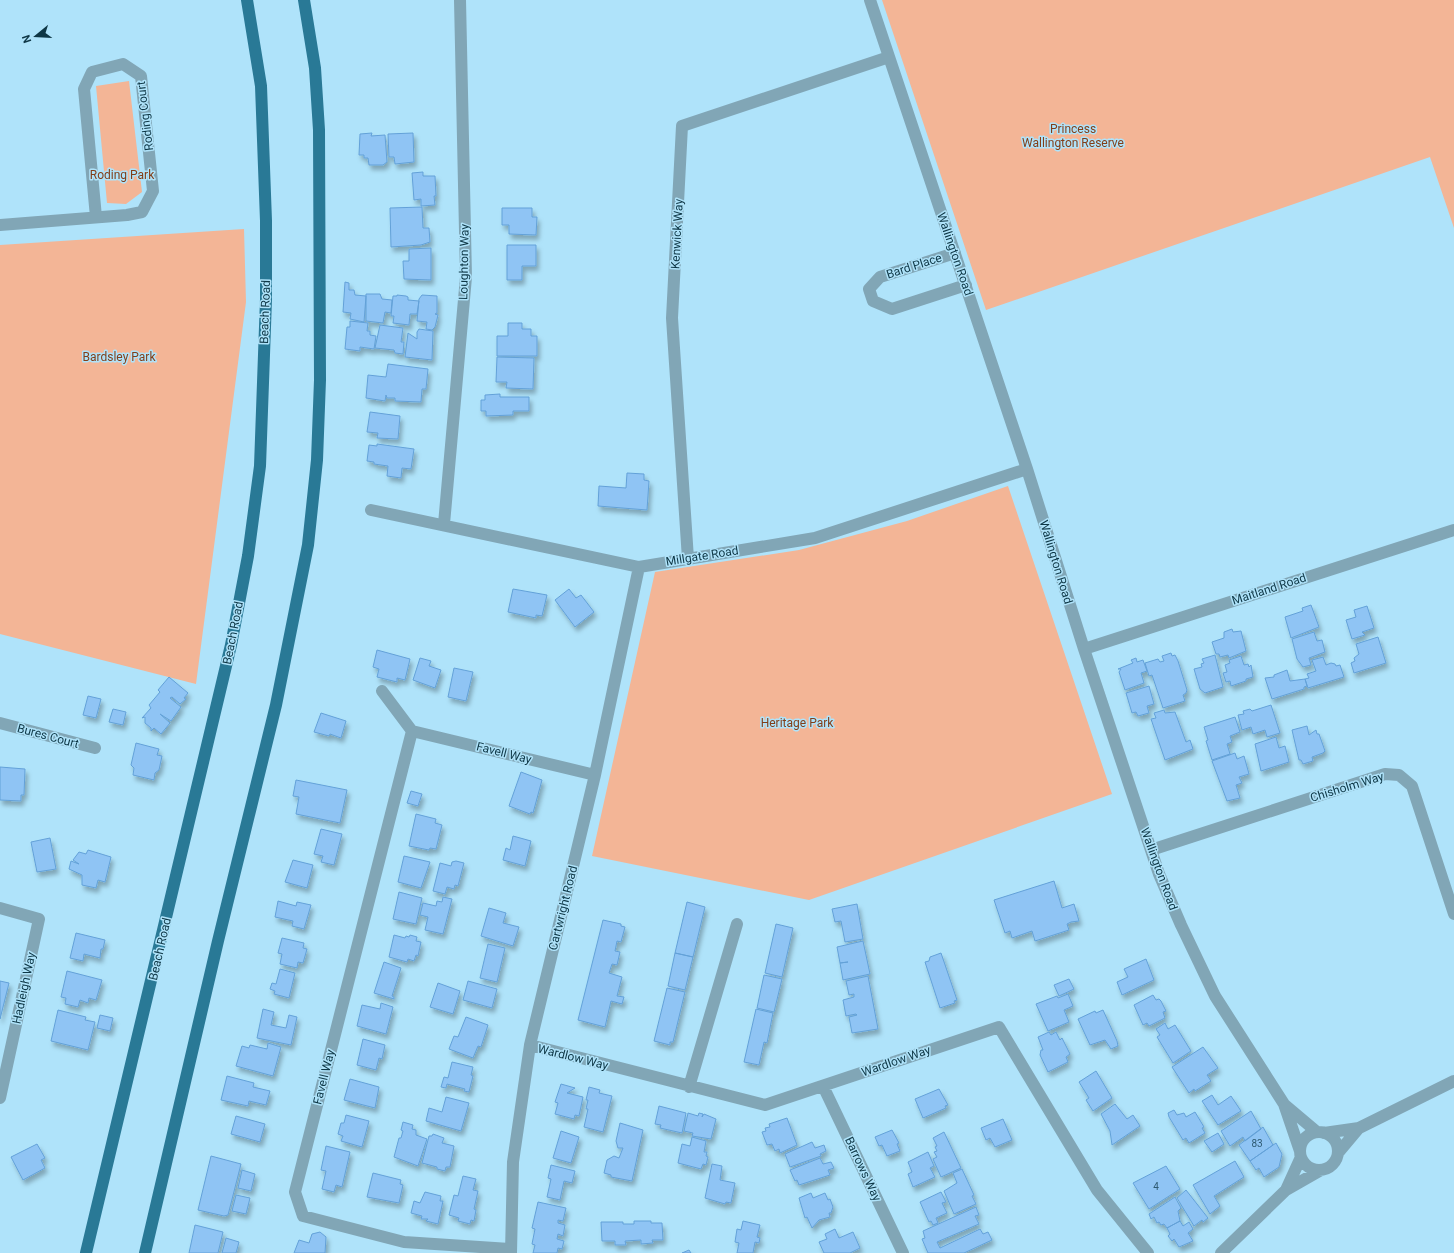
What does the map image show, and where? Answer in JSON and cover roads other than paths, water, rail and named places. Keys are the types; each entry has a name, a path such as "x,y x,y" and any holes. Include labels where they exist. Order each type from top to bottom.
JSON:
{"main road":[{"name":"Beach Road","path":"86,1253 231,645 248,556 258,481 266,299 266,221 261,86 247,0"},
{"path":"145,1253 224,917 276,705 308,545 317,460 320,380 319,130 315,68 304,0"}],"street":[{"name":"Loughton Way","path":"444,524 466,277 460,0"},
{"name":"Wallington Road","path":"870,0 1027,469 1084,649 1159,874 1181,925 1216,996 1284,1104 1300,1154"},
{"name":"Kenwick Way","path":"688,558 672,318 682,126 889,57"},
{"name":"Roding Court","path":"0,225 127,215 142,212 153,191 141,76 123,64 92,72 84,89 96,217"},
{"name":"Bard Place","path":"955,253 880,277 869,290 873,301 892,309 966,285"},
{"name":"Millgate Road","path":"371,510 444,524 639,567 815,538 1027,469"},
{"name":"Maitland Road","path":"1084,649 1454,530"},
{"name":"Cartwright Road","path":"511,1251 513,1162 530,1045 595,775 639,567"},
{"path":"382,691 412,731"},
{"name":"Bures Court","path":"0,723 95,748"},
{"name":"Favell Way","path":"511,1251 404,1242 303,1216 295,1192 412,731 595,775"},
{"name":"Chisholm Way","path":"1151,850 1385,774 1400,775 1412,786 1454,914"},
{"name":"Hadleigh Way","path":"0,908 39,919 0,1098"},
{"path":"689,1087 736,924"},
{"name":"Wardlow Way","path":"530,1045 689,1087 765,1105 999,1027 1097,1190 1148,1253"},
{"path":"1286,1190 1305,1138 1320,1132 1359,1128 1454,1081"},
{"name":"Barrows Way","path":"823,1086 902,1253"},
{"name":"Wallington Road","path":"1284,1104 1320,1132"},
{"path":"1221,1253 1286,1190 1332,1164 1338,1153 1359,1128"},
{"path":"1320,1132 1334,1140 1338,1153"},
{"path":"1300,1154 1309,1167 1321,1170"}],"park label":[{"name":"Princess Wallington Reserve","path":"1073,136"},
{"name":"Roding Park","path":"122,175"},
{"name":"Bardsley Park","path":"119,357"},
{"name":"Heritage Park","path":"797,723"}]}
